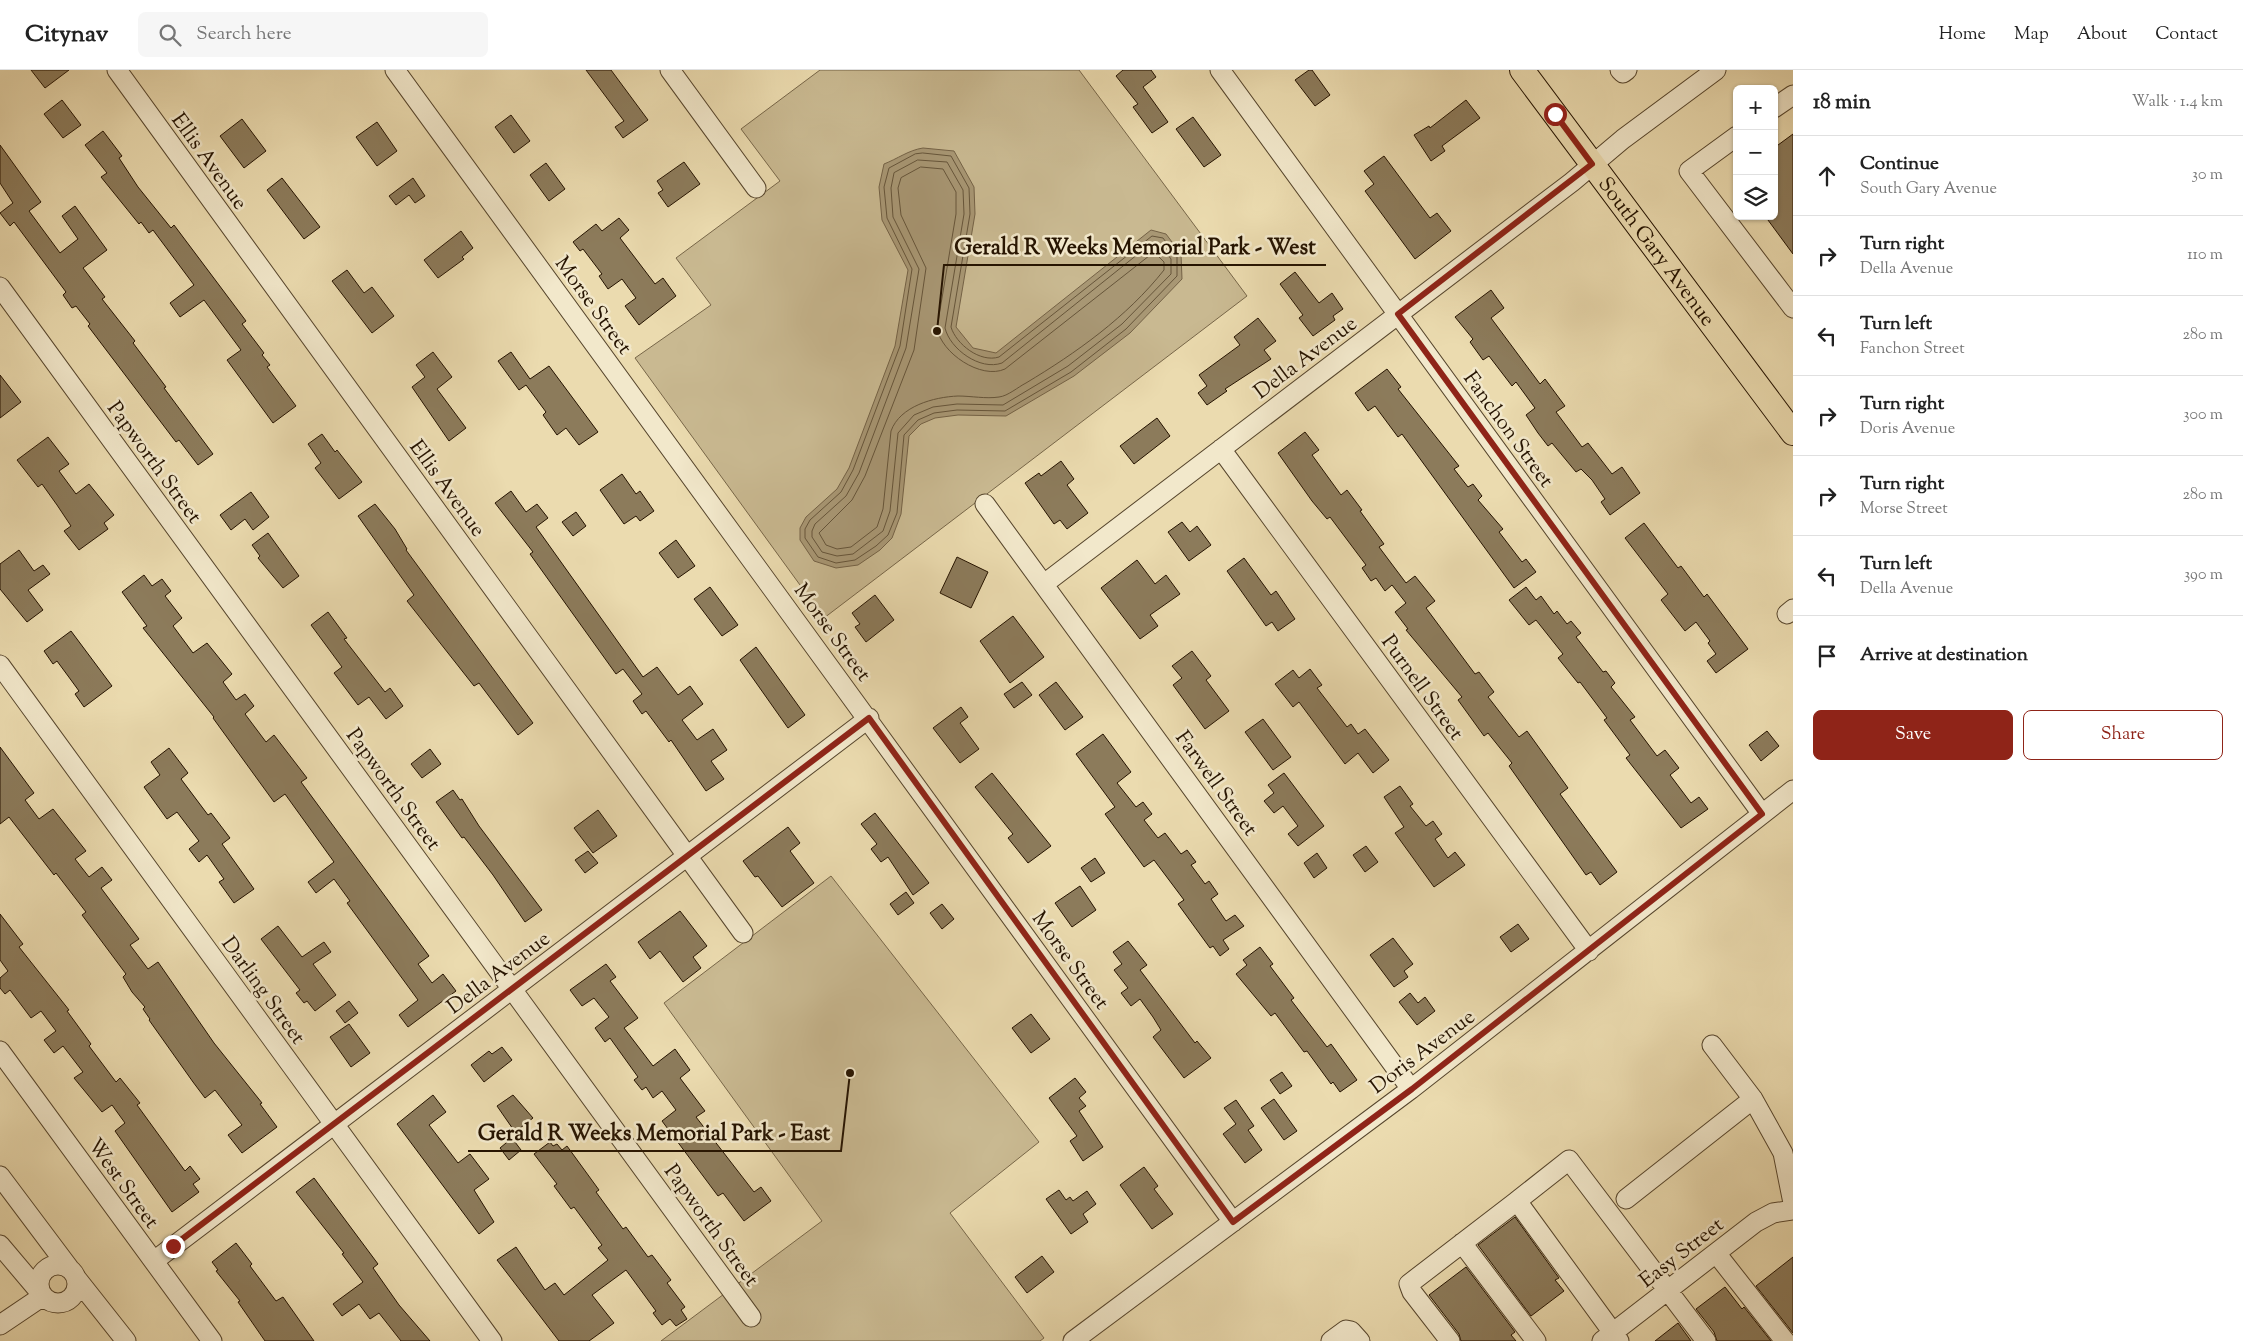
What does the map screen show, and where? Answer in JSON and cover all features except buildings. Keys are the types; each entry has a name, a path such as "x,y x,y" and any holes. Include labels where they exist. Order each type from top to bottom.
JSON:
{"main road":[{"name":"South Gary Avenue","path":"1522,70 1793,434"}],"street":[{"name":"Ellis Avenue","path":"117,70 743,933"},
{"name":"Morse Street","path":"396,70 869,718 1233,1222"},
{"path":"670,70 756,188"},
{"name":"Fanchon Street","path":"1220,70 1762,814"},
{"path":"1620,70 1623,73 1627,70"},
{"name":"Della Avenue","path":"1044,584 1716,70"},
{"path":"1778,105 1793,95"},
{"path":"1733,139 1689,171 1793,308"},
{"name":"Papworth Street","path":"0,287 751,1317"},
{"name":"Purnell Street","path":"1221,449 1589,951"},
{"name":"Farwell Street","path":"985,504 1412,1089"},
{"name":"Darling Street","path":"0,665 492,1341"},
{"name":"Della Avenue","path":"154,1261 333,1123 512,990 869,718"},
{"name":"Doris Avenue","path":"1076,1340 1412,1089 1793,790"},
{"path":"1712,1045 1753,1099 1783,1154 1793,1204"},
{"name":"West Street","path":"0,1051 212,1341"},
{"path":"1626,1199 1753,1099"},
{"path":"1450,1341 1412,1292 1408,1284 1569,1160 1706,1341"},
{"path":"0,1176 126,1341"},
{"path":"1517,1201 1611,1338"},
{"name":"Easy Street","path":"1611,1338 1668,1290 1763,1217 1793,1210"},
{"path":"1462,1243 1536,1341"},
{"path":"0,1245 42,1296 54,1303 67,1302 76,1292 73,1274"},
{"path":"1716,1253 1785,1341"},
{"path":"42,1296 39,1283 44,1271 56,1265 73,1274"},
{"path":"0,1325 42,1296"},
{"path":"1331,1341 1346,1330 1351,1331 1360,1341"}],"shaded area":[{"path":"820,70 1079,70 1247,296 824,618 635,358 711,305 676,258 780,181 741,129"},
{"path":"831,876 1039,1142 950,1213 1044,1338 1040,1341 661,1341 822,1221 664,1003"}],"water":[{"path":"923,148 954,151 974,187 975,214 956,327 973,348 996,353 1151,230 1166,234 1181,254 1182,279 1130,333 1074,376 1006,416 958,415 935,418 921,424 909,436 901,514 892,538 880,550 858,565 836,568 814,561 800,540 800,528 806,517 837,489 849,468 895,346 908,270 882,220 879,187 884,164"}],"place":[{"name":"Gerald R Weeks Memorial Park - West","path":"937,331"},
{"name":"Gerald R Weeks Memorial Park - East","path":"850,1073"}],"route":[{"path":"173,1246 869,718 1233,1222 1412,1089 1762,814 1398,314 1572,182 1592,164 1555,114"}]}
